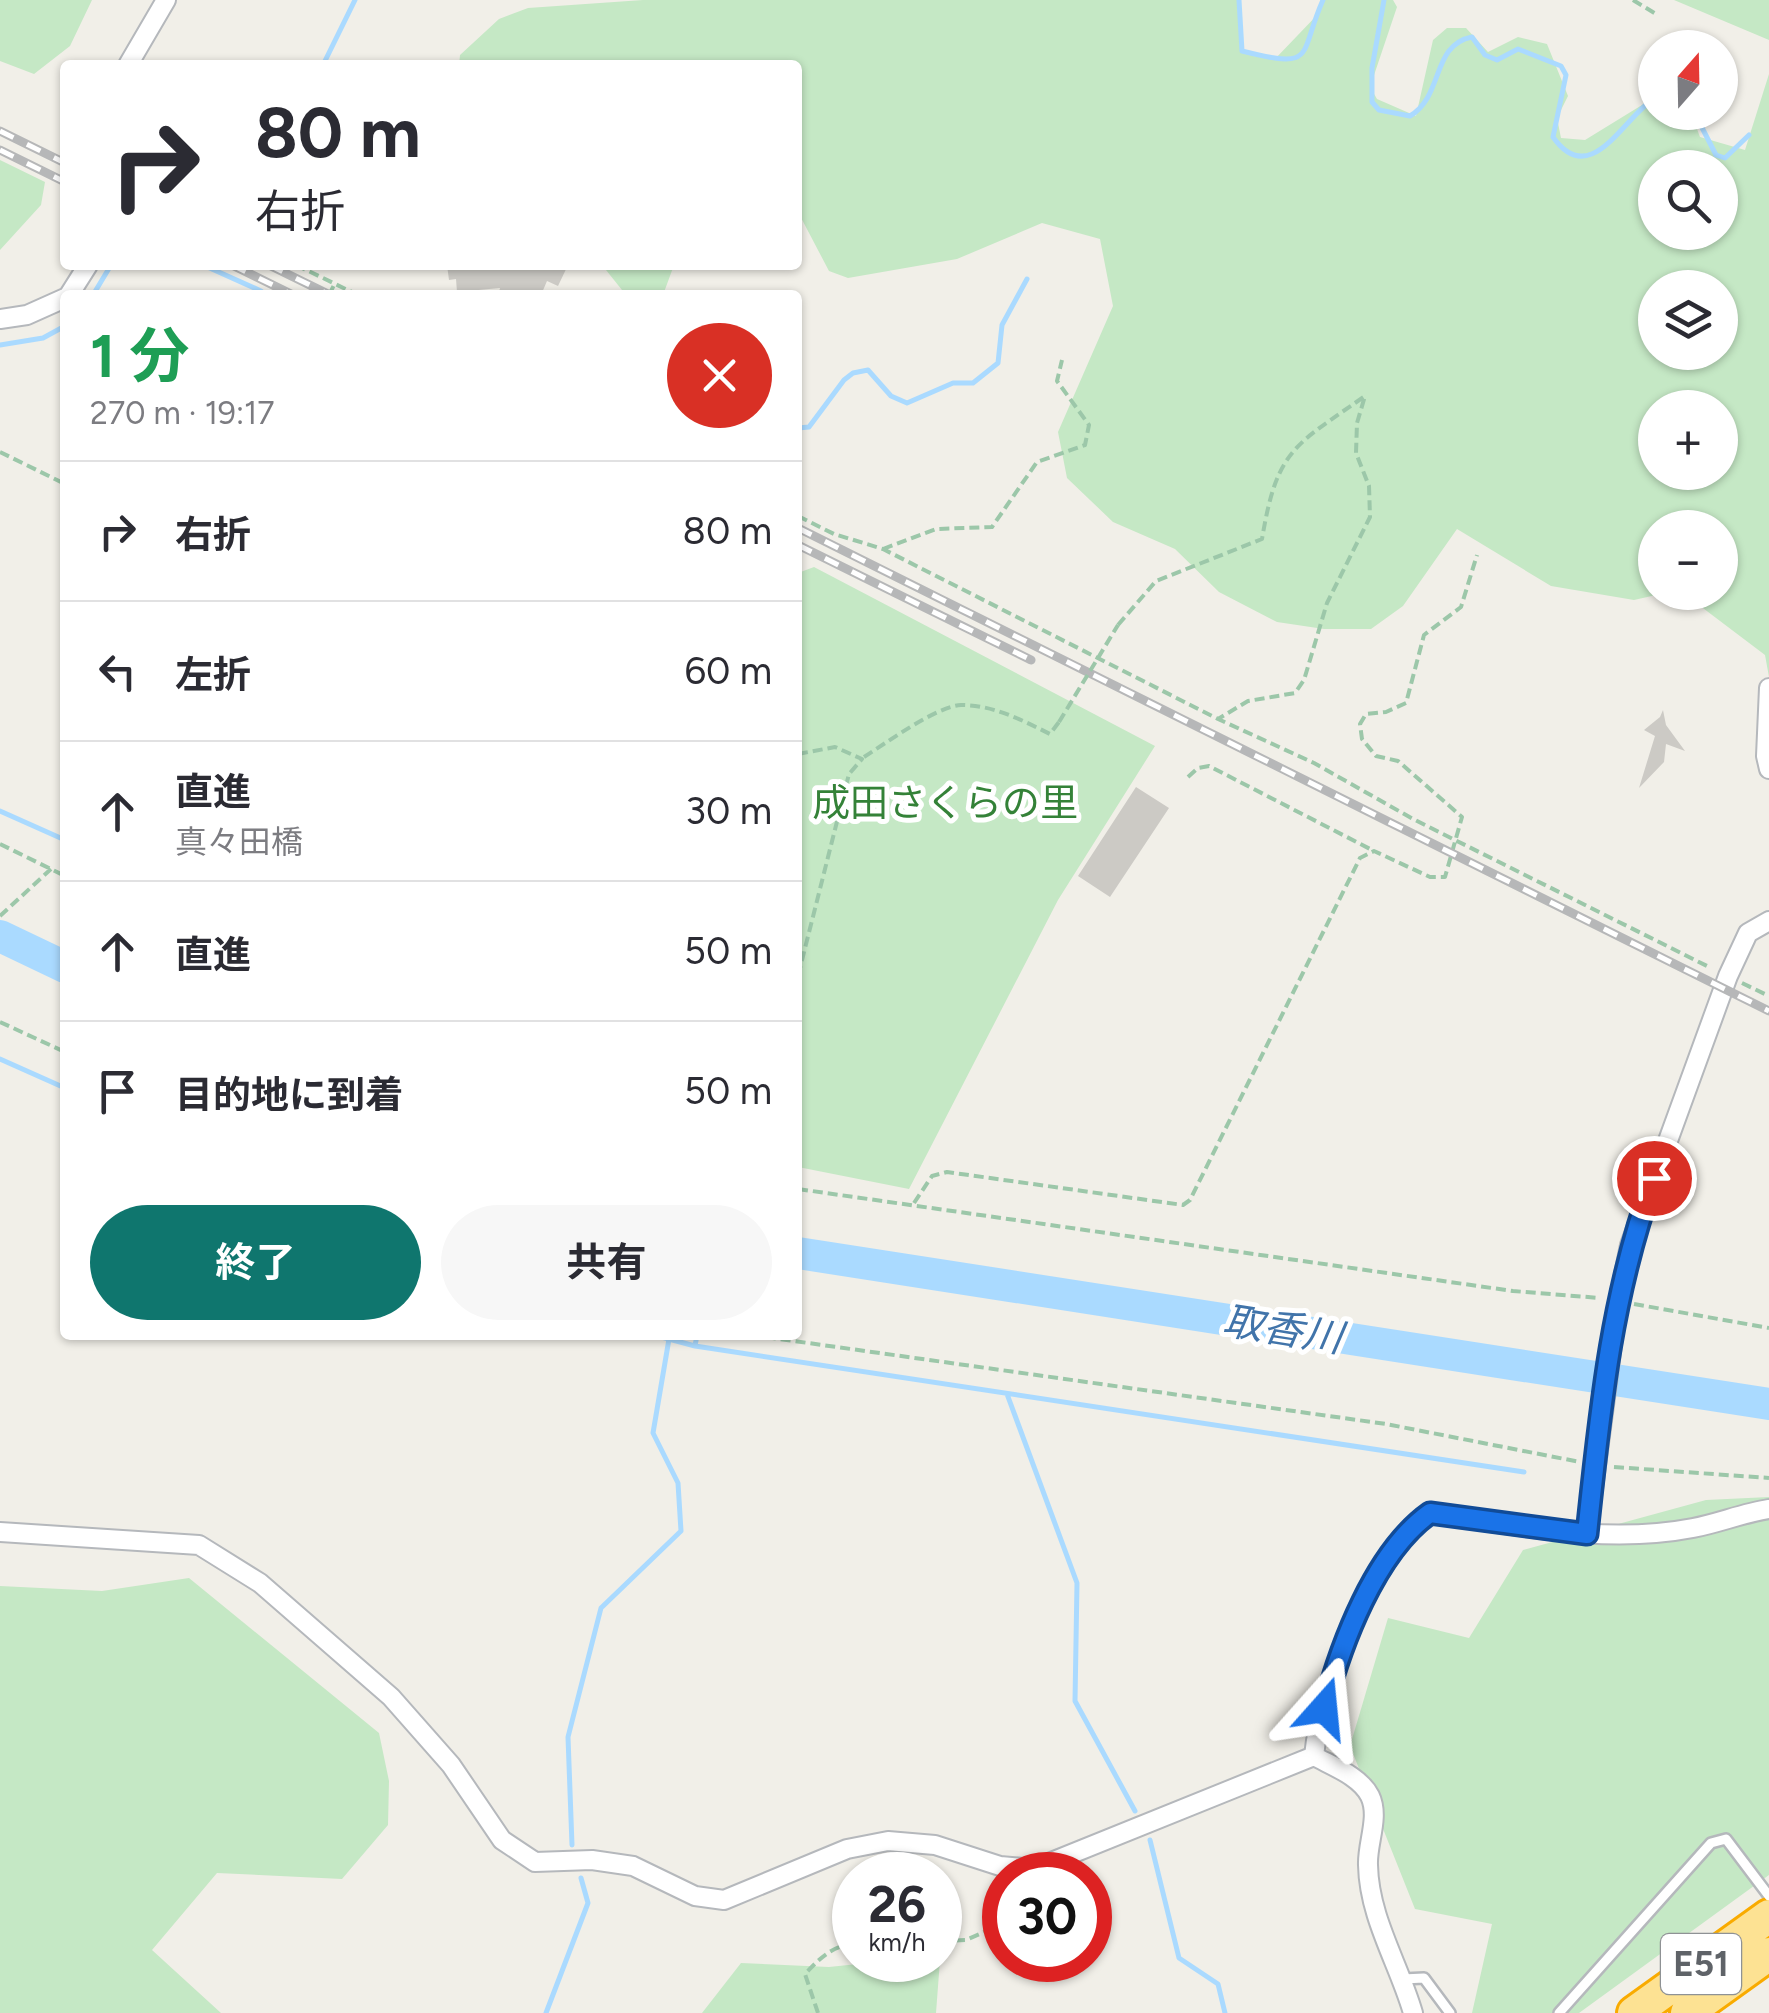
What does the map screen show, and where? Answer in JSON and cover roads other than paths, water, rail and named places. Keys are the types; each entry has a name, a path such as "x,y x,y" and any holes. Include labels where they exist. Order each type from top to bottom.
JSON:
{"highway":[{"name":"E51","path":"1634,2013 1769,1916"},
{"name":"E51","path":"1687,2013 1769,1954"}],"street":[{"path":"131,60 166,0"},
{"path":"0,319 26,315 60,299"},
{"path":"1769,688 1769,769"},
{"path":"1587,1534 1617,1306 1630,1245 1728,976 1748,933 1769,921"},
{"path":"1314,1756 1331,1680 1355,1618 1406,1530 1430,1513 1587,1534 1692,1528 1769,1509"},
{"path":"0,1532 199,1546 260,1583 391,1697 452,1766 502,1840 535,1862 592,1860 633,1866 695,1896 724,1900 846,1849 888,1841 935,1845 1000,1866 1034,1869 1314,1756"},
{"path":"1314,1756 1358,1781 1369,1793 1374,1808 1368,1863 1371,1895 1376,1919 1414,2013"}],"lane":[{"path":"1559,2013 1711,1843 1726,1839 1769,1896"},
{"path":"1403,1979 1424,1978 1450,2013"}],"waterway":[{"path":"325,60 355,0"},
{"path":"1239,0 1242,51 1283,59 1302,54 1323,0"},
{"path":"1384,0 1372,68 1372,102 1379,110 1410,116 1428,96 1450,50 1472,37 1485,55 1497,60 1518,49 1561,66 1566,75 1553,137 1567,152 1581,156 1594,153 1638,112"},
{"path":"1703,130 1716,155 1725,158 1749,135"},
{"path":"96,290 108,270"},
{"path":"214,270 259,290"},
{"path":"802,428 809,427 853,373 868,370 891,396 907,403 953,383 973,383 998,363 1002,325 1027,279"},
{"path":"0,345 43,338 60,329"},
{"path":"0,811 60,838"},
{"name":"取香川","path":"0,936 60,965"},
{"path":"0,1059 60,1086"},
{"name":"取香川","path":"802,1254 1769,1404"},
{"path":"572,1845 568,1737 601,1608 681,1531 678,1483 653,1433 669,1340"},
{"path":"673,1340 1524,1472"},
{"path":"695,1346 696,1340"},
{"path":"1007,1394 1077,1583 1075,1701 1135,1811"},
{"path":"1150,1840 1179,1958 1218,1984 1225,2013"},
{"path":"546,2013 588,1903 581,1878"}],"railway":[{"path":"0,131 60,161"},
{"path":"0,150 60,180"},
{"path":"242,270 283,290"},
{"path":"279,270 320,290"},
{"path":"802,530 1769,1011"},
{"path":"802,547 1031,660"}],"park label":[{"name":"成田さくらの里","path":"945,803"}]}
